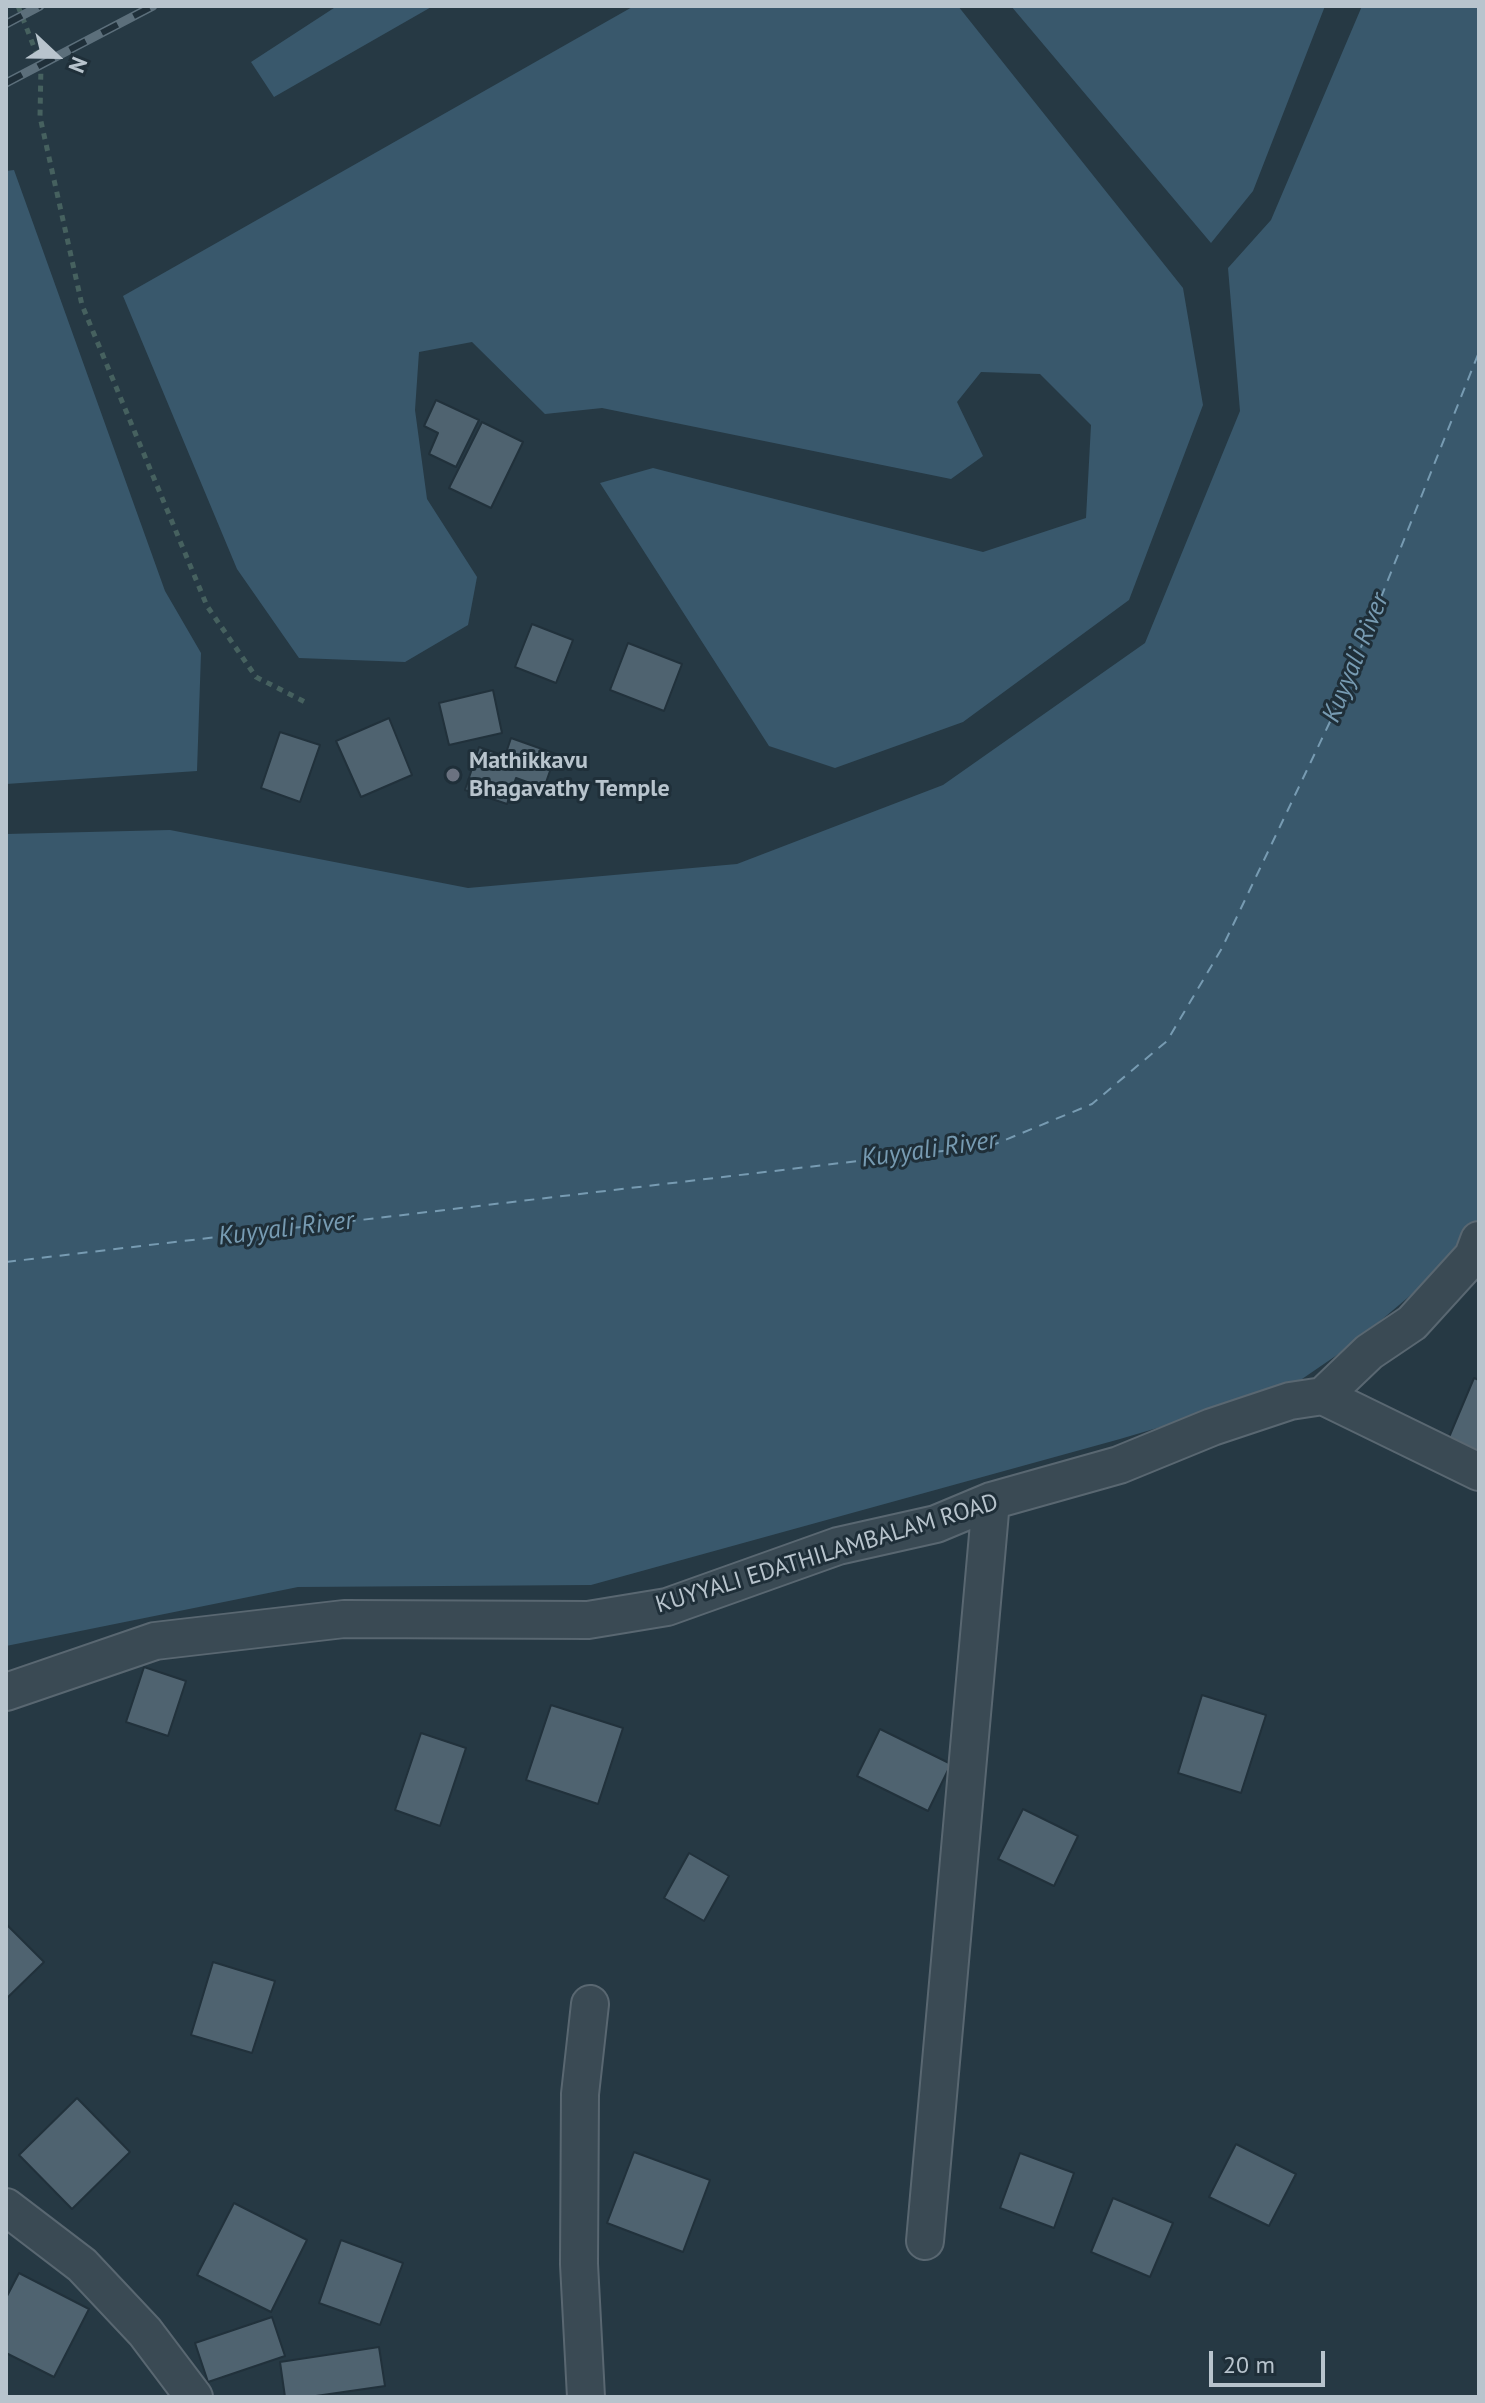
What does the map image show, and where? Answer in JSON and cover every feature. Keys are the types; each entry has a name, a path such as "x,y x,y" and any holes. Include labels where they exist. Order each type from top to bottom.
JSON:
{"street":[{"path":"1479,1240 1473,1256 1412,1323 1369,1352 1323,1396 1479,1472"},
{"name":"KUYYALI EDATHILAMBALAM ROAD","path":"6,1692 155,1641 344,1619 588,1620 667,1607 838,1546 936,1524 991,1501 1119,1465 1212,1427 1290,1401 1323,1396"},
{"path":"925,2241 991,1501"},
{"path":"586,2397 579,2264 580,2109 590,2004"},
{"path":"6,2207 82,2265 145,2332 194,2397"}],"path":[{"path":"18,6 41,65 40,117 82,305 207,606 256,677 309,704"}],"water":[{"path":"337,6 433,6 274,97 251,62"},
{"path":"634,6 958,6 1183,288 1203,405 1129,600 963,722 835,768 769,746 600,483 653,468 983,552 1086,518 1091,425 1040,374 981,372 957,402 983,456 951,479 602,408 545,414 472,342 419,352 415,410 427,499 477,577 468,625 405,662 299,658 237,569 123,296"},
{"path":"1011,6 1325,6 1253,191 1211,243"},
{"name":"Kuyyali River","path":"1362,6 1479,6 1479,1219 1438,1272 1353,1344 1286,1390 591,1585 298,1587 6,1646 6,834 170,830 468,888 737,864 943,785 1145,643 1240,411 1228,268 1271,220"},
{"path":"14,170 165,591 201,653 197,771 6,784 6,171"}],"building":[{"path":"436,400 479,420 456,467 429,454 438,433 424,426"},
{"path":"482,422 523,442 491,508 449,488"},
{"path":"532,624 573,640 556,683 515,667"},
{"path":"628,643 682,664 664,711 610,690"},
{"path":"493,690 502,733 449,745 439,703"},
{"path":"389,718 412,775 361,797 336,741"},
{"path":"280,732 320,745 300,802 261,788"},
{"path":"511,738 556,754 544,788 516,778 507,804 465,790 479,747 505,756"},
{"path":"1474,1378 1479,1380 1479,1456 1447,1442"},
{"path":"144,1667 186,1681 168,1736 126,1722"},
{"path":"1202,1695 1266,1715 1241,1793 1178,1773"},
{"path":"551,1705 623,1728 598,1804 526,1780"},
{"path":"880,1729 951,1764 928,1811 857,1776"},
{"path":"421,1733 466,1748 440,1826 395,1810"},
{"path":"1023,1809 1078,1836 1054,1886 998,1859"},
{"path":"689,1853 729,1876 704,1921 664,1898"},
{"path":"6,1924 44,1962 6,1999"},
{"path":"213,1962 275,1981 252,2053 191,2035"},
{"path":"77,2098 130,2152 72,2209 19,2155"},
{"path":"1236,2144 1296,2174 1269,2226 1209,2197"},
{"path":"634,2152 710,2180 683,2252 607,2223"},
{"path":"1020,2153 1074,2173 1054,2228 1000,2208"},
{"path":"1113,2198 1173,2223 1150,2277 1091,2252"},
{"path":"234,2203 307,2240 271,2312 197,2275"},
{"path":"341,2240 403,2263 380,2325 319,2303"},
{"path":"19,2273 89,2309 54,2377 6,2353 6,2298"},
{"path":"272,2317 285,2356 208,2382 195,2343"},
{"path":"379,2347 385,2386 309,2397 285,2397 280,2362"}],"ferry route":[{"path":"6,1262 993,1145 1092,1104 1167,1041 1222,948 1338,705 1479,352"}],"railway":[{"path":"6,24 40,6"},
{"path":"6,83 153,6"}],"place":[{"name":"Mathikkavu Bhagavathy Temple","path":"453,775"}]}
